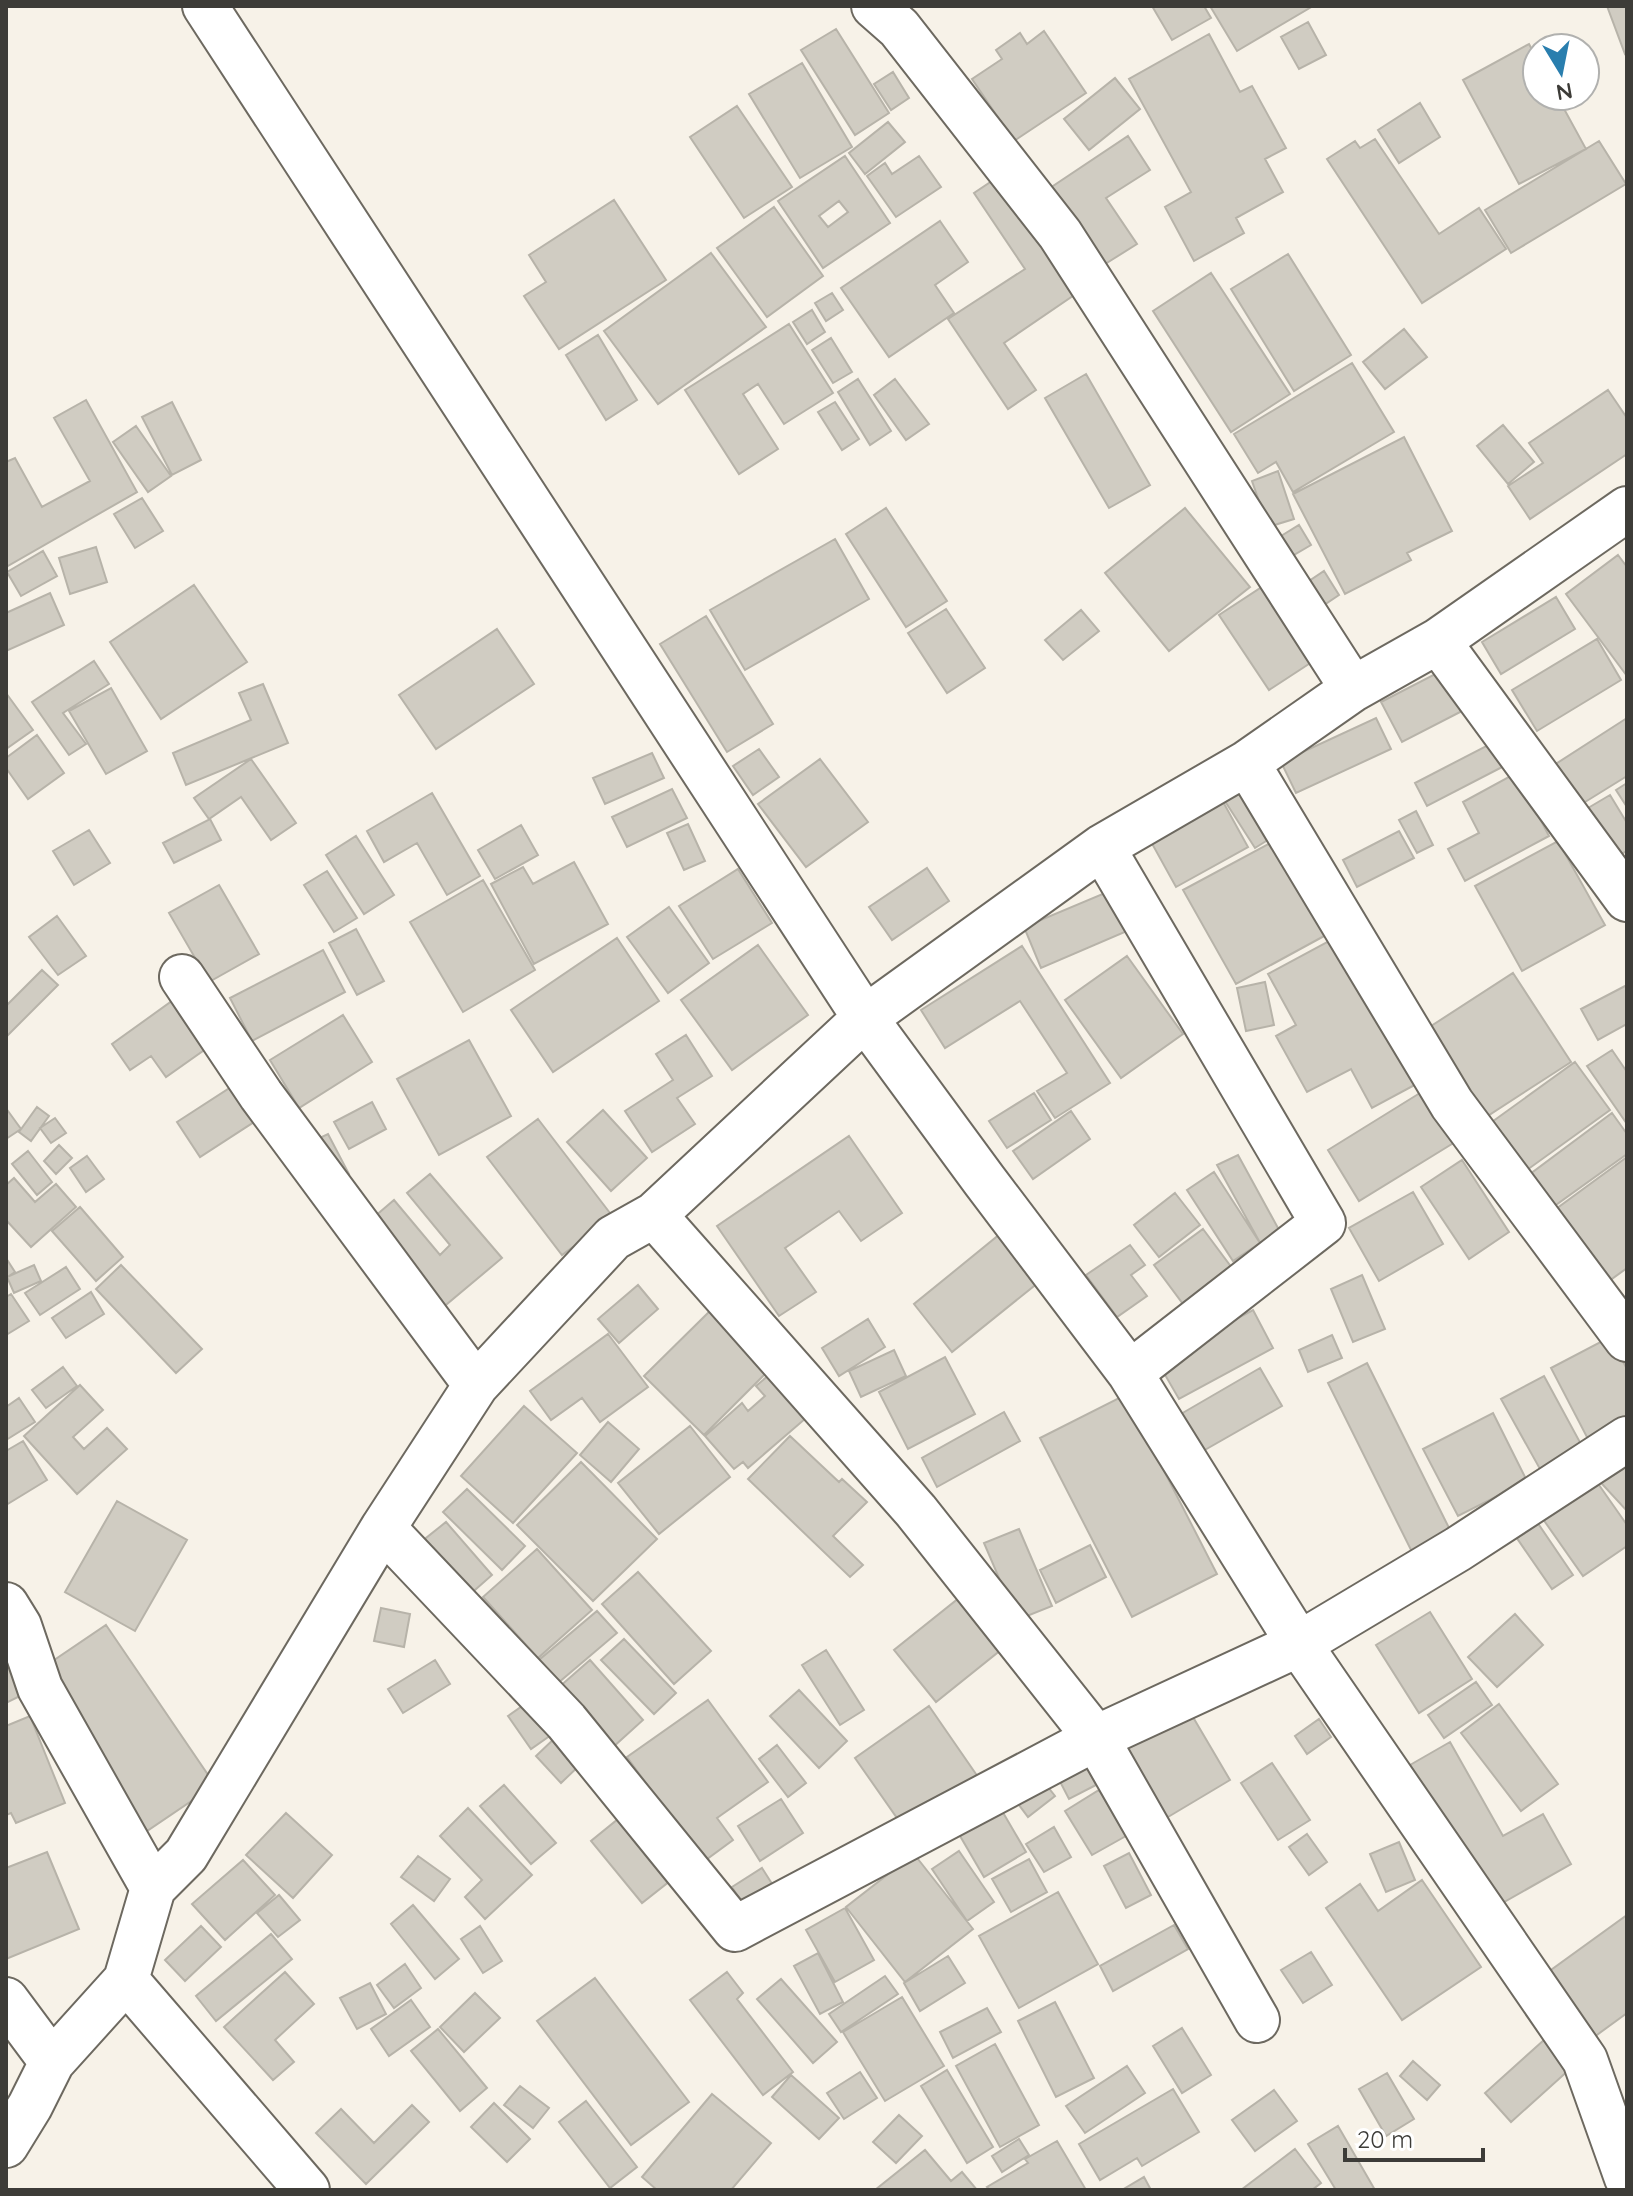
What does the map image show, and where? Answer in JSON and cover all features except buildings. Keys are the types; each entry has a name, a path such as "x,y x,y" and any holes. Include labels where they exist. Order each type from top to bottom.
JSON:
{"street":[{"path":"205,6 865,1018 1130,1373 1299,1644 1585,2060 1627,2178"},
{"path":"874,6 899,28 1060,234 1353,689"},
{"path":"6,2145 52,2062 126,1980 153,1888 186,1855 383,1528 476,1385 613,1238 654,1215 865,1018 1102,847 1247,763 1353,689 1438,641 1627,509"},
{"path":"1438,641 1627,899"},
{"path":"1247,763 1452,1104 1627,1339"},
{"path":"1102,847 1323,1223 1130,1373"},
{"path":"182,977 261,1095 476,1385"},
{"path":"654,1215 916,1511 1096,1738 1257,2020"},
{"path":"383,1528 566,1721 735,1929 1096,1738 1299,1644 1458,1549 1627,1439"},
{"path":"6,1605 19,1626 40,1688 153,1888"},
{"path":"126,1980 307,2190"},
{"path":"6,2000 52,2062"}]}
